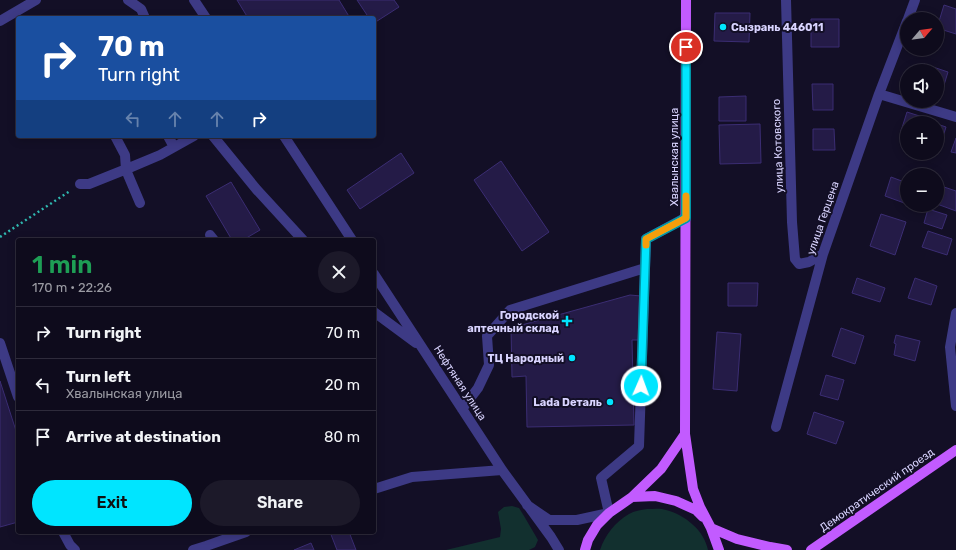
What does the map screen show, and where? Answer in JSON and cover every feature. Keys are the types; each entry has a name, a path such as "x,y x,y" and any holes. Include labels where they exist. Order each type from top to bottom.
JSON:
{"main road":[{"name":"Хвалынская улица","path":"686,0 685,434 693,489 719,550"},
{"path":"585,550 588,540 597,526 609,513 632,497 661,469 685,434"},
{"name":"Демократический проезд","path":"811,550 956,450"},
{"path":"632,497 655,496 676,501 696,510 709,524 737,539 787,550"}],"street":[{"path":"0,21 36,0"},
{"path":"128,0 141,9 144,16"},
{"path":"194,0 205,16"},
{"name":"улица Котовского","path":"786,0 792,222 796,259 799,264 809,262 823,254"},
{"name":"улица Герцена","path":"910,12 915,0"},
{"name":"улица Герцена","path":"776,427 823,254 900,38"},
{"path":"879,94 956,117"},
{"path":"116,138 125,154 126,170 140,203"},
{"path":"169,138 174,147"},
{"path":"80,184 89,184 126,170 160,155 190,138"},
{"path":"214,138 257,190 301,238"},
{"path":"285,138 351,238"},
{"path":"527,505 549,520 577,520 609,513 601,478 639,446 646,239 686,218"},
{"path":"462,409 478,388 489,365 487,336 510,310 645,268"},
{"name":"Нефтяная улица","path":"376,277 502,470 560,550"},
{"path":"956,313 950,347 956,406"},
{"path":"376,314 422,348"},
{"path":"0,343 16,391"},
{"path":"376,488 412,477 502,470"},
{"path":"65,534 70,545 75,550"},
{"path":"193,550 207,548 241,534"}],"path":[{"path":"0,237 80,184"}],"green space":[{"path":"512,506 519,508 538,540 535,547 529,550 446,550 500,537 501,529 498,512 504,507"},
{"path":"647,509 664,509 673,512 693,524 702,536 708,550 600,550 608,534 619,521 631,513"}],"building":[{"path":"237,0 339,0 349,16 247,16"},
{"path":"357,0 394,0 399,7 376,22 376,16 368,16"},
{"path":"944,5 956,9 956,34 944,30 944,12 942,12"},
{"path":"715,13 750,13 749,42 714,41"},
{"path":"811,19 839,19 839,47 811,47"},
{"path":"944,71 948,72 944,85"},
{"path":"812,84 833,84 833,110 813,110"},
{"path":"746,96 746,121 719,121 719,97"},
{"path":"907,112 920,116 906,116"},
{"path":"760,124 761,163 720,164 719,125"},
{"path":"813,129 834,129 835,150 813,150"},
{"path":"956,138 956,153 951,152"},
{"path":"401,153 414,173 360,209 347,190"},
{"path":"501,161 549,232 522,251 474,180"},
{"path":"891,177 900,180 900,201 885,196"},
{"path":"231,182 260,230 246,238 231,238 206,196"},
{"path":"944,187 956,191 956,211 944,207"},
{"path":"927,212 938,212 947,215 942,229 924,223"},
{"path":"881,214 906,222 895,255 870,246"},
{"path":"928,231 952,239 947,255 922,247"},
{"path":"857,278 885,288 880,302 852,293"},
{"path":"915,278 937,286 931,305 908,298"},
{"path":"728,283 758,283 757,306 728,306"},
{"name":"ТЦ Народный","path":"630,295 641,296 641,340 632,340 634,425 527,427 526,376 512,377 511,328"},
{"path":"841,328 864,336 855,364 832,356"},
{"path":"717,332 741,334 737,391 713,389"},
{"path":"896,335 920,341 915,361 894,355"},
{"path":"826,375 844,380 838,400 820,395"},
{"path":"0,381 16,431 16,523 0,527"},
{"path":"814,412 844,422 836,444 807,434"},
{"path":"331,534 350,534 356,550 337,550"},
{"path":"311,543 314,550 294,550"}],"slow traffic":[{"path":"646,245 646,239 686,218 686,196"}],"place":[{"name":"Сызрань 446011","path":"723,27"},
{"name":"Городской аптечный склад","path":"567,321"},
{"name":"ТЦ Народный","path":"572,358"},
{"name":"Lada Dеталь","path":"610,402"}],"route":[{"path":"641,386 646,239 686,218 686,47"}]}
